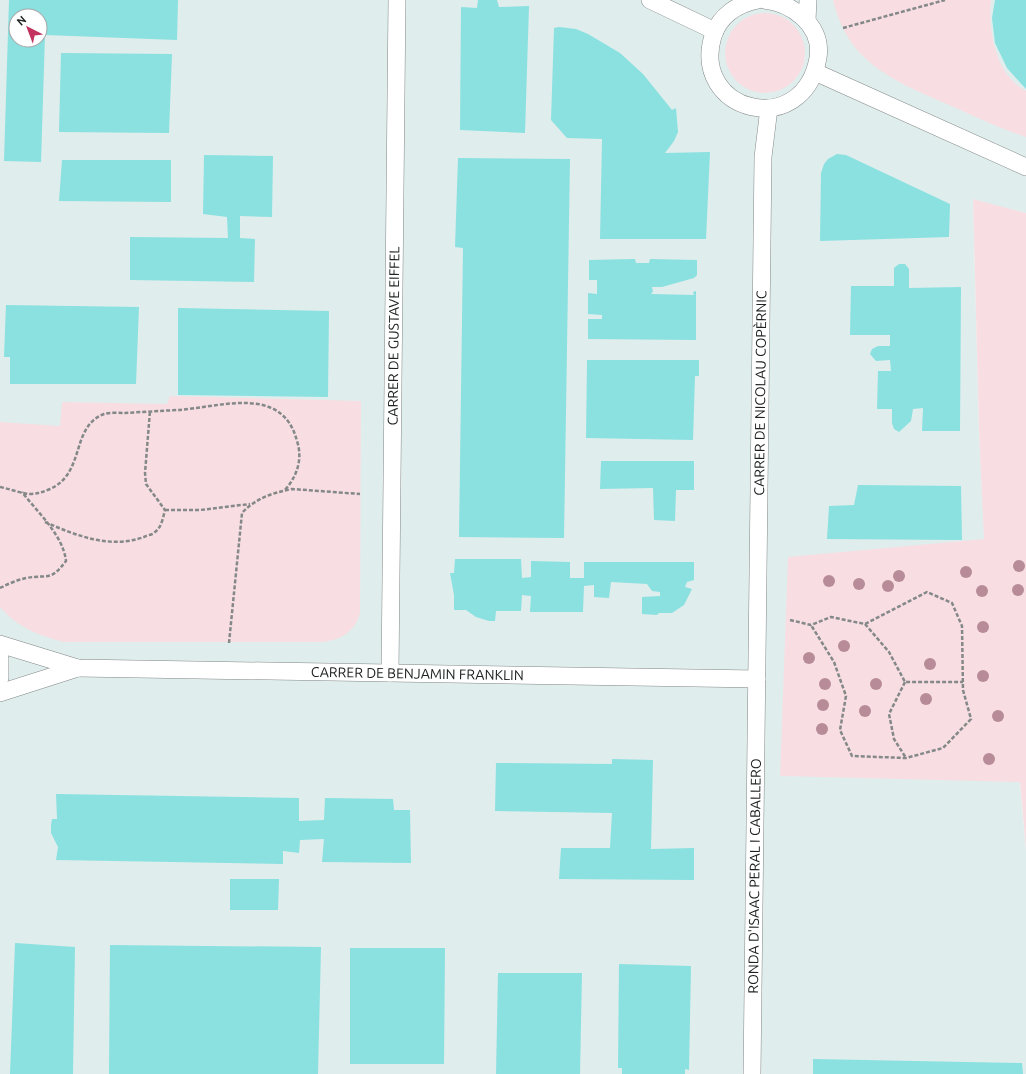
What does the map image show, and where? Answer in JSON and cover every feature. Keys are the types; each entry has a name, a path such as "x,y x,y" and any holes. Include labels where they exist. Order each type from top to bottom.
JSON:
{"street":[{"name":"CARRER DE GUSTAVE EIFFEL","path":"390,673 397,0"},
{"path":"650,0 715,31"},
{"path":"758,0 746,2 733,9 722,19 715,31 710,47 710,63 715,79 725,92 738,102 753,108 769,108 784,104 798,97 808,86 815,72 818,54 815,36 807,20 794,8 778,1 764,0"},
{"path":"807,20 808,0"},
{"path":"815,72 1026,167"},
{"name":"CARRER DE NICOLAU COPÈRNIC","path":"757,679 763,157 769,108"},
{"name":"CARRER DE BENJAMIN FRANKLIN","path":"0,644 78,668 757,679"},
{"path":"0,658 0,678"},
{"name":"CARRER DE BENJAMIN FRANKLIN","path":"0,693 78,668"},
{"name":"RONDA D'ISAAC PERAL I CABALLERO","path":"752,1074 757,679"}],"path":[{"path":"843,28 945,0"},
{"path":"0,487 30,494 41,493 57,486 66,478 84,433 93,420 105,414 180,410 217,404 241,403 266,406 281,414 291,427 297,440 299,466 293,482 284,491"},
{"path":"150,411 145,473 146,484 165,510"},
{"path":"229,643 242,513 250,504 271,493 292,490 360,494"},
{"path":"0,588 16,580 48,577 58,572 66,561 65,552 58,538 22,492"},
{"path":"165,510 200,510 250,504"},
{"path":"45,522 90,539 111,542 138,539 155,533 161,524 165,510"},
{"path":"811,625 834,662 846,696 840,730 852,756 906,758 943,748 971,719 963,682 962,626 952,603 927,592 865,624"},
{"path":"790,620 811,625 831,617 865,624 889,652 906,682"},
{"path":"906,682 888,714 894,739 906,758"},
{"path":"906,682 963,682"}],"shaded area":[{"path":"0,0 1026,0 1026,213 973,200 979,432 985,547 1019,774 1026,850 1026,1074 0,1074"},
{"path":"833,0 991,0 991,25 996,51 1007,74 1015,83 1026,91 1026,137 986,122 925,95 893,79 874,66 859,52 844,31"},
{"path":"765,13 780,16 793,25 802,38 805,53 802,68 793,81 780,90 765,93 750,90 737,81 728,68 725,53 728,38 737,25 750,16"},
{"path":"973,199 1026,213 1026,850 1020,782 780,776 788,557 984,539 979,432"},
{"path":"170,396 361,401 360,613 358,620 346,634 334,640 320,642 64,642 29,630 14,620 0,607 0,422 60,426 62,402 167,404"}],"building":[{"path":"9,0 178,0 177,40 48,35 48,8 9,8"},
{"path":"478,0 497,0 499,7 529,6 525,133 460,130 461,7 477,8"},
{"path":"995,0 1026,0 1026,89 1007,68 995,43 992,18"},
{"path":"559,27 576,29 588,34 620,53 643,74 672,110 676,108 678,132 674,141 665,153 710,152 706,239 600,239 602,139 567,138 551,120 554,28"},
{"path":"8,32 8,48 45,48 41,162 4,161"},
{"path":"61,53 172,54 169,133 59,132"},
{"path":"837,154 846,155 950,204 949,237 820,241 821,173 824,164 828,159"},
{"path":"204,155 273,156 272,217 240,216 240,238 255,239 254,282 130,280 130,237 228,238 227,217 203,214"},
{"path":"458,158 570,159 564,538 459,537 463,248 455,247"},
{"path":"62,160 171,160 171,202 59,201"},
{"path":"635,259 636,263 649,263 650,259 697,260 697,275 694,278 662,287 652,287 653,292 651,293 694,295 693,292 696,291 696,340 588,339 588,319 602,319 602,315 588,314 588,293 597,294 597,280 589,280 589,260"},
{"path":"899,264 905,264 909,269 909,288 961,287 960,431 922,431 923,408 913,409 911,421 899,432 894,429 892,423 892,409 877,409 878,371 891,371 890,360 876,361 870,354 872,349 878,346 890,346 890,335 850,335 851,286 894,286 894,268"},
{"path":"6,305 139,307 136,384 10,384 10,357 4,357"},
{"path":"178,308 329,311 328,397 178,395"},
{"path":"587,360 699,360 699,376 695,376 693,440 586,438"},
{"path":"601,461 694,461 694,490 676,490 675,521 654,520 653,488 600,489"},
{"path":"858,485 961,486 962,540 827,539 829,506 854,505"},
{"path":"455,559 521,559 522,578 531,577 531,561 570,562 570,578 584,578 584,562 694,562 694,580 687,582 685,587 692,589 684,605 672,613 659,613 657,615 642,614 642,597 660,596 660,592 652,591 647,584 611,582 609,598 594,597 594,585 584,586 583,612 530,612 531,596 522,595 521,611 496,611 495,621 489,621 476,617 466,610 454,610 454,595 450,573 454,573"},
{"path":"612,759 653,760 651,849 694,848 694,880 559,879 561,848 610,848 612,813 495,811 496,763 612,764"},
{"path":"56,794 299,798 299,821 324,820 325,798 393,799 394,810 410,810 411,863 322,862 324,839 300,840 299,853 283,851 283,864 56,860 58,847 51,833 51,825 52,819 57,819"},
{"path":"230,879 279,879 278,910 230,910"},
{"path":"15,943 75,947 73,1074 10,1074"},
{"path":"110,945 321,947 318,1074 109,1074"},
{"path":"350,948 445,948 444,1064 350,1064"},
{"path":"619,964 691,966 689,1070 685,1069 685,1074 622,1074 622,1068 618,1068"},
{"path":"498,973 582,973 580,1074 496,1074"},
{"path":"813,1059 1022,1063 1023,1074 813,1074"}]}
